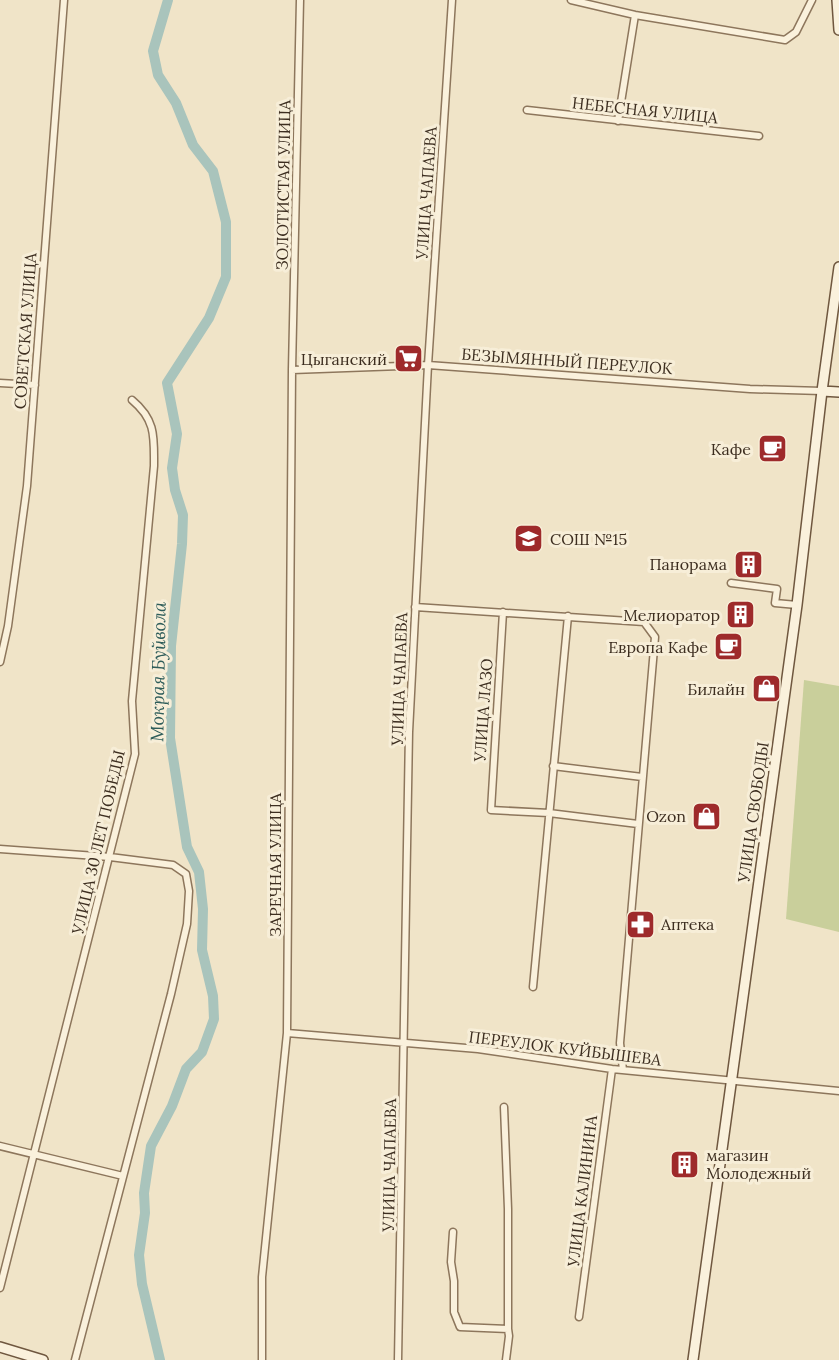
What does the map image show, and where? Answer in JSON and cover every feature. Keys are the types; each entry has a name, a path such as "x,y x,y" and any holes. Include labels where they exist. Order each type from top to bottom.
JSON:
{"main road":[{"path":"837,0 839,30"},
{"name":"УЛИЦА СВОБОДЫ","path":"693,1360 797,605 839,267"},
{"name":"БЕЗЫМЯННЫЙ ПЕРЕУЛОК","path":"822,392 839,392"},
{"path":"0,1347 43,1360"}],"street":[{"name":"СОВЕТСКАЯ УЛИЦА","path":"0,662 8,626 27,486 64,0"},
{"name":"ЗОЛОТИСТАЯ УЛИЦА","path":"292,370 300,0"},
{"name":"УЛИЦА ЧАПАЕВА","path":"398,1360 410,732 415,607 428,365 453,0"},
{"path":"571,0 635,15 785,40 796,32 812,0"},
{"path":"618,121 635,15"},
{"name":"НЕБЕСНАЯ УЛИЦА","path":"527,110 759,136"},
{"name":"БЕЗЫМЯННЫЙ ПЕРЕУЛОК","path":"292,370 428,365 707,386 822,392"},
{"name":"ЗАРЕЧНАЯ УЛИЦА","path":"262,1360 262,1276 287,1033 292,370"},
{"path":"0,383 34,385"},
{"name":"УЛИЦА 30 ЛЕТ ПОБЕДЫ","path":"0,1288 135,754 132,701 154,466 154,429 143,409 132,400"},
{"path":"731,583 777,589 775,603 797,605"},
{"path":"415,607 644,622 654,637 620,1043 622,1070"},
{"name":"УЛИЦА ЛАЗО","path":"503,612 491,810 549,813"},
{"path":"533,987 568,616"},
{"path":"553,766 642,777"},
{"path":"549,813 638,824"},
{"path":"0,849 110,857 173,865 186,874 189,891 187,924 171,994 75,1360"},
{"name":"ПЕРЕУЛОК КУЙБЫШЕВА","path":"287,1033 478,1049 612,1069 839,1091"},
{"name":"УЛИЦА КАЛИНИНА","path":"579,1317 612,1069"},
{"path":"504,1107 508,1209 509,1336 506,1360"},
{"path":"0,1146 123,1176"},
{"path":"453,1232 451,1262 454,1281 454,1312 460,1327 508,1329"}],"green space":[{"path":"804,680 839,686 839,932 786,919"}],"waterway":[{"name":"Мокрая Буйвола","path":"160,1360 142,1284 139,1255 145,1213 144,1193 151,1146 172,1106 186,1069 202,1052 214,1019 213,996 202,950 203,909 199,872 187,847 170,738 171,646 183,515 175,490 172,468 177,434 167,383 209,318 226,277 226,222 213,171 193,145 176,103 158,75 153,51 168,0"}],"place":[{"name":"Цыганский","path":"408,359"},
{"name":"Кафе","path":"772,449"},
{"name":"СОШ №15","path":"529,539"},
{"name":"Панорама","path":"748,564"},
{"name":"Мелиоратор","path":"741,615"},
{"name":"Европа Кафе","path":"729,647"},
{"name":"Билайн","path":"766,689"},
{"name":"Ozon","path":"707,816"},
{"name":"Аптека","path":"640,924"},
{"name":"магазин Молодежный","path":"685,1164"}]}
